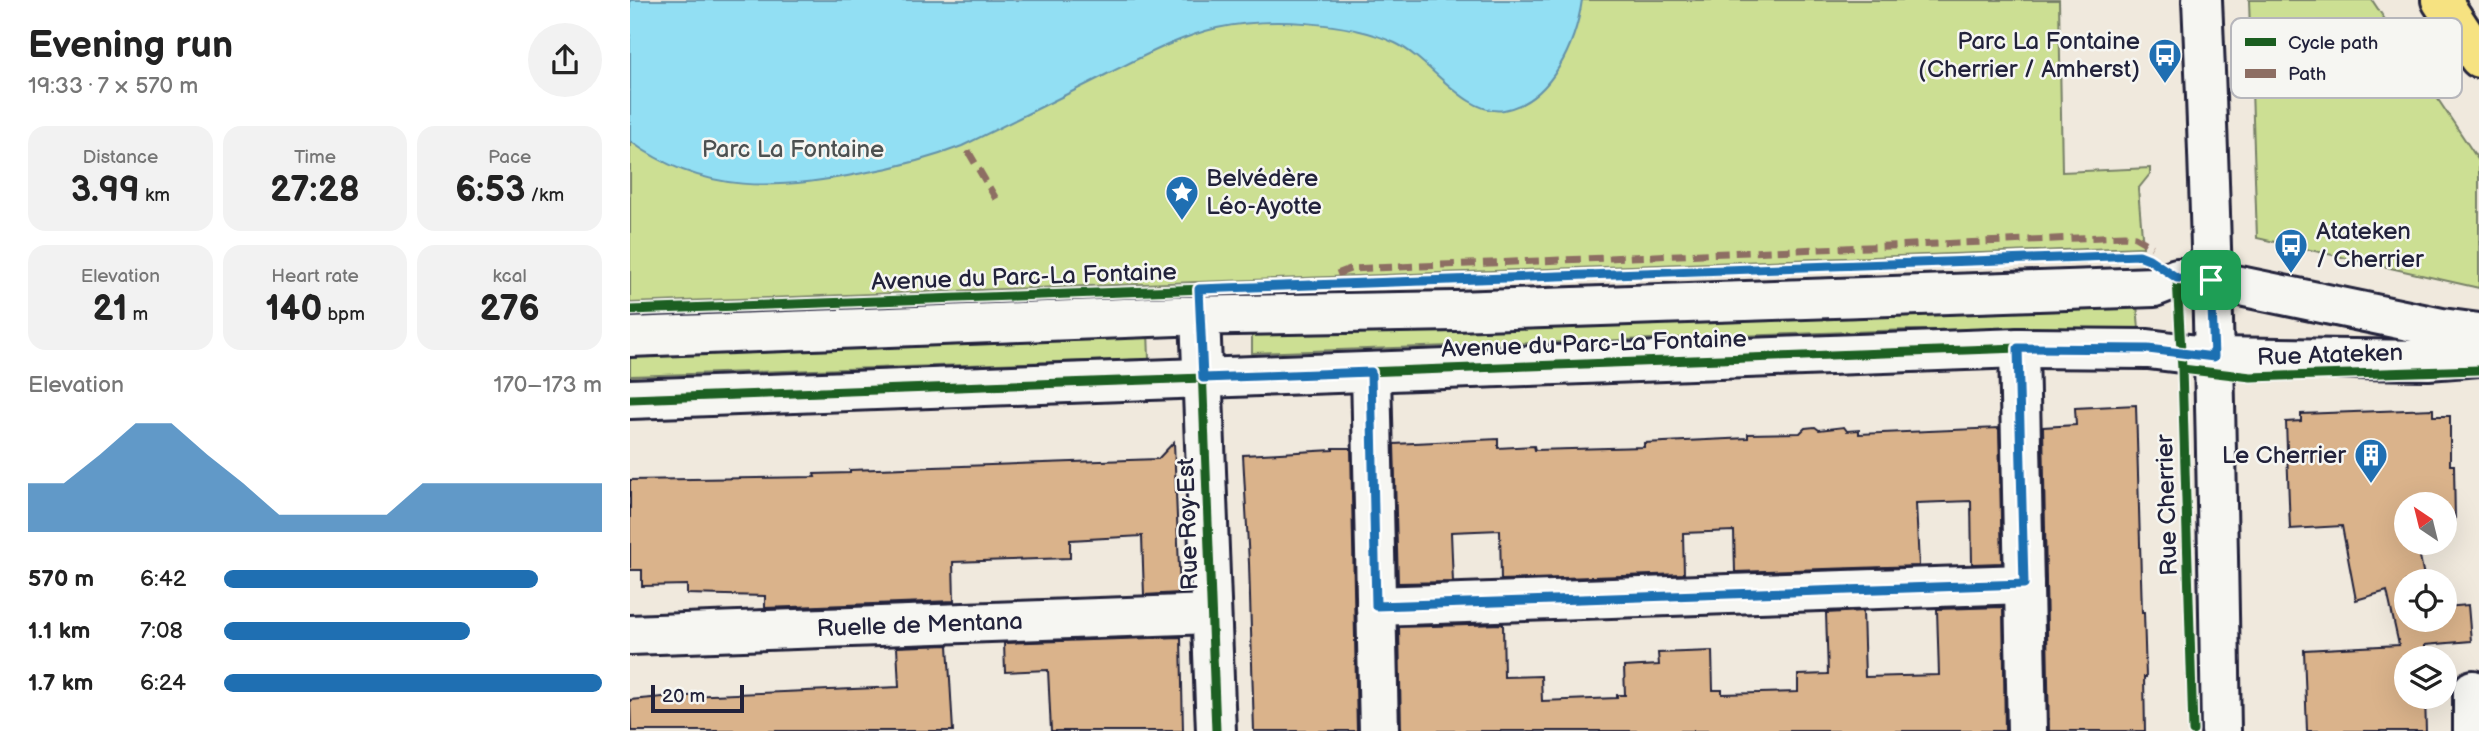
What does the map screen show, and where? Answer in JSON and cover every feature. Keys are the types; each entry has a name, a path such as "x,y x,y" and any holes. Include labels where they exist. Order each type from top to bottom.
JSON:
{"main road":[{"path":"2441,0 2453,18"},
{"path":"2462,32 2479,58"}],"street":[{"name":"Rue Cherrier","path":"2202,0 2212,226 2221,731"},
{"name":"Avenue du Parc-La Fontaine","path":"630,337 1200,316 1455,311 2154,287 2177,278 2211,280 2442,328 2479,333"},
{"name":"Rue Roy Est","path":"1200,316 1216,731"},
{"name":"Avenue du Parc-La Fontaine","path":"630,399 2018,348 2148,349 2214,357 2428,360 2479,356"},
{"path":"2018,348 2027,731"},
{"path":"1371,372 1379,731"},
{"path":"1376,606 2024,584"},
{"name":"Ruelle de Mentana","path":"630,635 1211,614"},
{"path":"2473,690 2473,731"}],"green space":[{"name":"Parc La Fontaine","path":"630,0 2059,0 2062,172 2150,168 2150,174 2138,189 2143,247 630,303"},
{"path":"2249,0 2372,0 2384,18 2250,18"},
{"path":"2252,98 2437,98 2479,161 2479,288 2257,238"},
{"path":"2137,304 2139,329 1908,330 1252,353 1252,330"},
{"path":"1148,330 1149,359 630,376 630,350"}],"water":[{"path":"630,0 1582,0 1574,34 1559,67 1536,95 1504,110 1490,110 1476,105 1408,51 1376,36 1307,23 1237,25 1189,36 950,151 876,171 832,179 771,185 742,184 685,171 657,159 630,141"}],"building":[{"path":"2136,405 2146,677 2145,731 2049,731 2043,427 2076,425 2075,408"},
{"path":"2433,409 2433,416 2450,416 2450,465 2454,465 2454,492 2394,492 2394,555 2420,555 2423,569 2394,569 2394,622 2387,591 2356,600 2342,526 2290,529 2286,422 2301,421 2301,414"},
{"path":"1815,427 1819,430 1844,427 1847,431 1859,430 1859,434 1999,428 2002,563 1972,564 1971,501 1916,503 1919,566 1735,572 1734,531 1683,533 1684,574 1501,580 1500,530 1451,532 1453,582 1398,583 1394,444 1498,439 1498,448 1534,446 1535,450 1644,447 1644,443 1748,438 1748,434 1800,433 1805,428"},
{"path":"1174,442 1180,593 1144,595 1142,536 1070,540 1070,558 953,562 954,601 765,608 765,596 687,594 687,585 642,586 642,570 630,570 630,480 815,477 814,474 850,473 850,470 1158,459"},
{"path":"1351,448 1357,731 1254,731 1243,455"},
{"path":"2468,605 2471,641 2394,646 2394,709 2425,709 2426,731 2307,731 2304,650 2399,645 2396,632 2457,632 2457,606"},
{"path":"2003,607 2005,731 1401,731 1399,627 1503,624 1504,677 1541,676 1542,701 1617,698 1617,695 1625,695 1624,667 1659,665 1658,653 1712,651 1713,690 1722,690 1722,694 1798,692 1798,675 1828,674 1826,613 1863,611 1865,677 1939,675 1937,609"},
{"path":"1181,637 1183,731 1051,731 1048,670 1005,672 1004,643"},
{"path":"948,645 953,731 631,731 630,700 899,687 897,647"}],"marked path":[{"path":"968,151 996,199"},
{"path":"1337,274 1350,269 2124,236 2135,237 2152,247"}],"cycle path":[{"path":"630,310 2139,255 2177,278 2211,280"},
{"path":"2177,278 2193,731"},
{"path":"1199,289 1216,731"},
{"path":"630,399 2019,348 2148,349 2182,354"},
{"name":"Rue Atateken","path":"2182,369 2251,377 2479,370"}],"place":[{"name":"Parc La Fontaine (Cherrier / Amherst)","path":"2165,85"},
{"name":"Belvédère Léo-Ayotte","path":"1182,222"},
{"name":"Atateken / Cherrier","path":"2291,275"},
{"name":"Le Cherrier","path":"2371,485"}],"route":[{"path":"2139,255 2177,278 2211,280 2214,357 2148,349 2018,348 2024,584 1376,606 1371,372 1203,378 1199,289 2139,255"}]}
